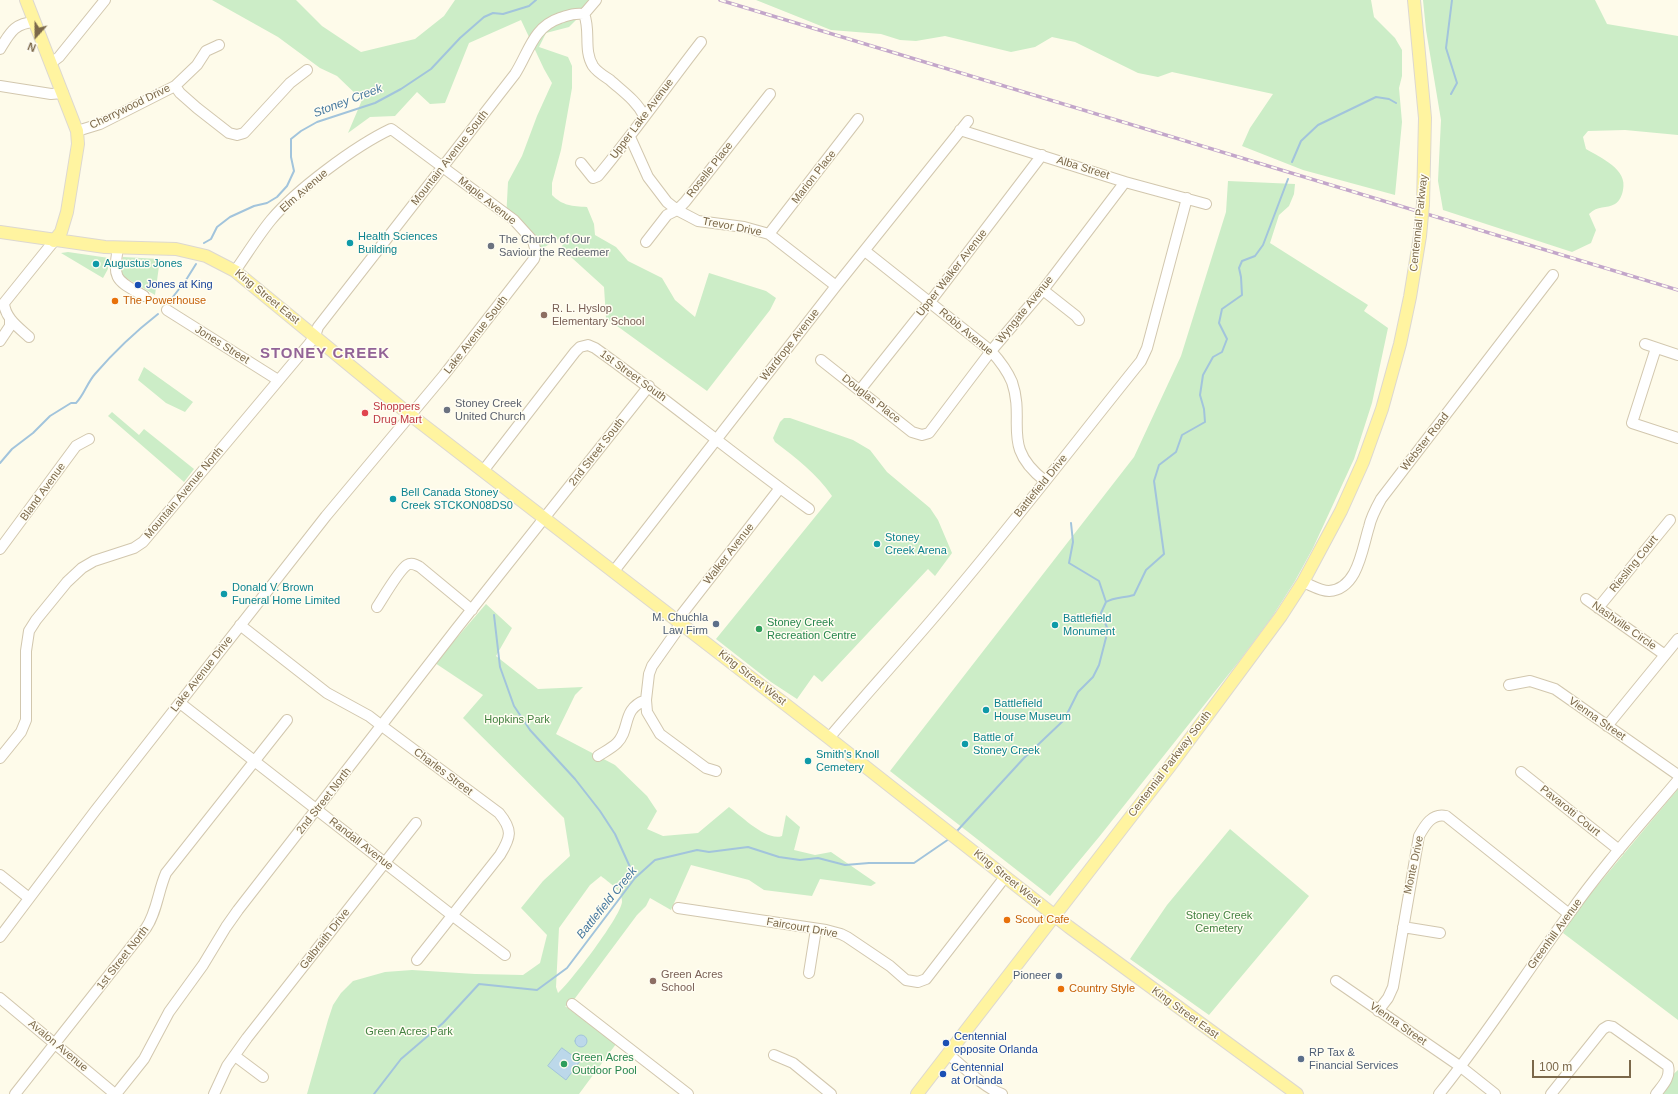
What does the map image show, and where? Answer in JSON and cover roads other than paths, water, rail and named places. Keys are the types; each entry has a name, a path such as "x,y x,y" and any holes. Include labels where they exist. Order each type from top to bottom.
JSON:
{"main road":[{"path":"26,0 77,131 78,144 67,212 61,232 54,241"},
{"name":"Centennial Parkway","path":"1382,410 1400,344 1410,297 1420,236 1424,176 1425,118 1414,0"},
{"name":"King Street East","path":"0,232 105,248 176,249 206,256 235,271 410,414"},
{"name":"Centennial Parkway South","path":"917,1094 1170,766 1281,616 1303,582 1341,511 1363,462 1382,410"},
{"name":"King Street West","path":"410,414 679,621 1054,915"},
{"name":"King Street East","path":"1054,915 1109,958 1297,1094"}],"street":[{"path":"51,63 59,56 105,0"},
{"path":"596,0 584,14 586,21 588,53 594,66 632,99 641,109 644,116"},
{"name":"Mountain Avenue South","path":"315,336 318,327 515,74 531,44 544,26 552,21 573,13 584,14"},
{"path":"0,49 18,25 26,22 35,22"},
{"name":"Upper Lake Avenue","path":"581,163 595,178 630,137 644,116 701,42"},
{"path":"175,86 197,65 206,52 218,44"},
{"name":"Cherrywood Drive","path":"77,131 100,124 175,86 180,93 229,134 237,135 244,133 285,88 307,70"},
{"path":"0,86 51,94 63,93"},
{"name":"Roselle Place","path":"646,242 667,215 678,210 685,202 770,94"},
{"name":"Marion Place","path":"770,234 858,120"},
{"name":"Wardrope Avenue","path":"614,571 836,286 968,121"},
{"name":"Maple Avenue","path":"390,129 514,220 533,241 536,252"},
{"name":"Elm Avenue","path":"235,271 271,220 288,202 336,164 390,129"},
{"name":"Alba Street","path":"960,130 1125,182 1206,204"},
{"name":"Trevor Drive","path":"630,137 648,177 667,202 678,210 698,221 744,227 770,234 836,286"},
{"name":"Upper Walker Avenue","path":"860,390 930,302 1042,156"},
{"name":"Wyngate Avenue","path":"922,435 929,432 991,351 1043,290 1125,182"},
{"name":"Battlefield Drive","path":"829,738 940,611 1140,361 1147,348 1187,198"},
{"path":"29,337 10,320 4,308 4,303 54,241"},
{"path":"118,248 114,269 120,282 144,296"},
{"name":"Robb Avenue","path":"865,251 991,351 1006,370 1012,384 1016,404 1016,434 1018,447 1024,460 1045,481"},
{"name":"Lake Avenue South","path":"410,414 444,375 512,288 534,259 536,252"},
{"name":"Webster Road","path":"1303,582 1321,589 1329,590 1340,588 1347,583 1357,566 1369,527 1381,499 1554,275"},
{"path":"1043,290 1079,320"},
{"name":"Jones Street","path":"167,310 278,380"},
{"path":"0,341 10,326 10,320"},
{"name":"Mountain Avenue North","path":"0,758 21,732 26,720 26,651 30,631 36,620 67,582 82,568 94,561 134,548 143,542 315,336"},
{"name":"1st Street South","path":"483,471 580,347 588,344 649,386 716,440 809,508"},
{"path":"1645,344 1678,355"},
{"path":"1656,348 1632,423 1678,438"},
{"name":"Douglas Place","path":"821,360 912,432 922,435"},
{"name":"2nd Street South","path":"545,517 649,386"},
{"name":"Lake Avenue Drive","path":"0,937 240,625 326,516 410,414"},
{"name":"Bland Avenue","path":"0,549 76,446 90,438"},
{"name":"Walker Avenue","path":"646,700 649,674 652,666 676,632 682,614 780,488"},
{"name":"2nd Street North","path":"115,1094 144,1059 169,1012 207,960 226,927 545,517"},
{"name":"Riesling Court","path":"1598,608 1670,520"},
{"path":"377,607 402,570 408,564 413,563 420,566 472,610"},
{"name":"Nashville Circle","path":"1586,599 1665,655 1678,639"},
{"name":"Charles Street","path":"240,625 328,693 369,716 499,813 508,827 509,835 507,843 453,916 417,960"},
{"path":"1607,726 1665,655"},
{"name":"Vienna Street","path":"1509,685 1530,681 1555,689 1678,775"},
{"path":"598,756 617,744 630,712 637,704 646,700 647,712 660,734 706,768 716,770"},
{"name":"Randall Avenue","path":"180,703 453,916 506,955"},
{"name":"1st Street North","path":"15,1094 56,1044 146,928 152,919 160,887 166,873 287,720"},
{"name":"Pavarotti Court","path":"1522,772 1619,850"},
{"name":"Greenhill Avenue","path":"1439,1094 1461,1067 1568,914 1678,780"},
{"name":"Monte Drive","path":"1378,1011 1388,998 1393,987 1402,927 1419,836 1428,821 1434,816 1441,815 1451,820 1568,914"},
{"name":"Galbraith Drive","path":"214,1094 227,1066 247,1038 416,823"},
{"path":"0,875 29,898"},
{"name":"Faircourt Drive","path":"678,908 841,934 890,966 906,980 918,982 926,979 1005,877"},
{"path":"1402,927 1440,933"},
{"path":"809,973 816,929"},
{"name":"Vienna Street","path":"1336,981 1461,1067 1495,1094"},
{"name":"Avalon Avenue","path":"0,998 115,1094"},
{"path":"572,1004 688,1094"},
{"path":"1551,1094 1603,1028 1608,1026 1613,1027 1668,1066 1670,1071 1668,1077 1656,1094"},
{"path":"774,1054 793,1063 831,1094"},
{"path":"948,1054 983,1082 1002,1094"},
{"path":"235,1056 263,1077"}],"water":[{"path":"579,1035 583,1035 587,1041 583,1047 579,1047 575,1043 575,1039"},
{"name":"Green Acres Outdoor Pool","path":"562,1048 580,1061 566,1080 548,1066"}],"waterway":[{"name":"Stoney Creek","path":"204,243 211,239 217,227 230,217 254,206 267,203 277,197 287,186 294,171 291,157 291,139 301,131 317,122 375,103 401,89 431,69 460,38 484,17 493,13 503,14 529,6 536,0"},
{"name":"Battlefield Creek","path":"1451,94 1457,83 1446,48 1452,0"},
{"name":"Battlefield Creek","path":"1292,162 1301,141 1318,125 1376,97 1389,99 1396,103"},
{"name":"Battlefield Creek","path":"957,831 1024,758 1064,720 1078,692 1093,677 1099,665 1108,630 1101,613 1106,602 1112,599 1134,595 1146,570 1164,554 1154,481 1159,465 1176,452 1182,435 1205,422 1204,409 1200,395 1203,375 1213,357 1222,352 1227,339 1219,323 1222,309 1242,295 1239,268 1242,261 1255,256 1263,245 1288,179"},
{"name":"Stoney Creek","path":"169,302 196,264"},
{"name":"Stoney Creek","path":"0,463 12,449 33,433 50,416 71,403 76,403 92,378 102,366 125,342 158,314"},
{"path":"1071,523 1073,542 1069,563 1099,581 1106,602"},
{"path":"494,615 500,667 514,706 530,730 575,779 600,811 615,834 635,878"},
{"name":"Battlefield Creek","path":"374,1094 401,1059 443,1023 479,984 537,990 567,968 635,878 655,860 697,850 709,852 748,847 779,857 800,860 818,858 845,865 869,863 914,863 949,839"}],"railway":[{"path":"720,0 1678,290"}],"place":[{"name":"Health Sciences Building","path":"350,243"},
{"name":"The Church of Our Saviour the Redeemer","path":"491,246"},
{"name":"Augustus Jones","path":"96,264"},
{"name":"Jones at King","path":"138,285"},
{"name":"The Powerhouse","path":"115,301"},
{"name":"R. L. Hyslop Elementary School","path":"544,315"},
{"name":"Stoney Creek United Church","path":"447,410"},
{"name":"Shoppers Drug Mart","path":"365,413"},
{"name":"Bell Canada Stoney Creek STCKON08DS0","path":"393,499"},
{"name":"Stoney Creek Arena","path":"877,544"},
{"name":"Donald V. Brown Funeral Home Limited","path":"224,594"},
{"name":"M. Chuchla Law Firm","path":"716,624"},
{"name":"Battlefield Monument","path":"1055,625"},
{"name":"Stoney Creek Recreation Centre","path":"759,629"},
{"name":"Battlefield House Museum","path":"986,710"},
{"name":"Battle of Stoney Creek","path":"965,744"},
{"name":"Smith's Knoll Cemetery","path":"808,761"},
{"name":"Scout Cafe","path":"1007,920"},
{"name":"Pioneer","path":"1059,976"},
{"name":"Green Acres School","path":"653,981"},
{"name":"Country Style","path":"1061,989"},
{"name":"Centennial opposite Orlanda","path":"946,1043"},
{"name":"RP Tax & Financial Services","path":"1301,1059"},
{"name":"Green Acres Outdoor Pool","path":"564,1064"},
{"name":"Centennial at Orlanda","path":"943,1074"}],"district":[{"name":"STONEY CREEK","path":"325,354"}],"park label":[{"name":"Hopkins Park","path":"517,720"},
{"name":"Stoney Creek Cemetery","path":"1219,922"},
{"name":"Green Acres Park","path":"409,1032"}]}
